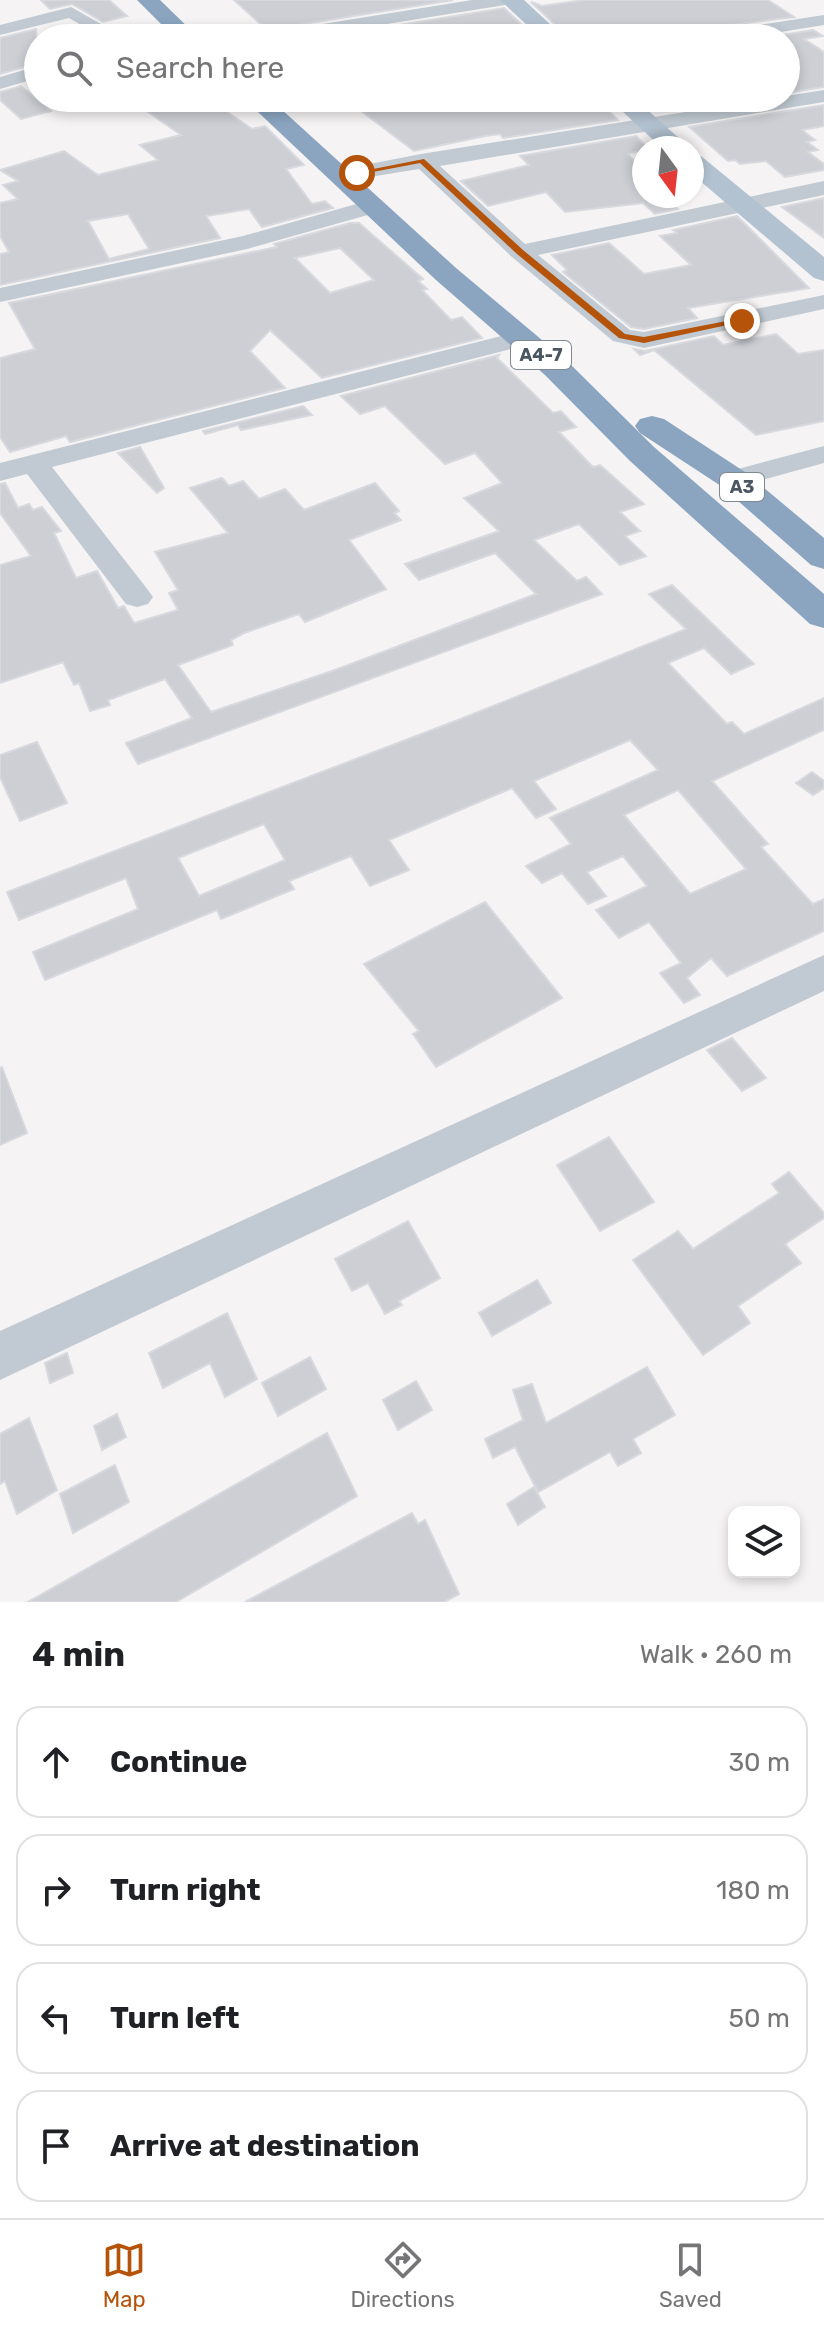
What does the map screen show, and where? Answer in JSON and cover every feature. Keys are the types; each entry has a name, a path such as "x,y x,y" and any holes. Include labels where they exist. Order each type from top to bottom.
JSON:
{"highway":[{"path":"148,0 171,24"},
{"path":"166,0 190,24"},
{"name":"A4-7","path":"281,112 374,206 556,368 652,464 824,615"},
{"name":"A4-7","path":"283,112 652,426 824,581"},
{"name":"A3","path":"652,426 733,479 824,557"}],"main road":[{"path":"508,0 537,24"},
{"path":"635,112 662,136"},
{"path":"704,171 824,272"}],"street":[{"path":"355,24 508,0"},
{"path":"0,30 71,12 92,24"},
{"path":"798,24 824,20"},
{"path":"0,83 24,76"},
{"path":"800,100 824,96"},
{"path":"357,173 421,160 731,112"},
{"path":"421,160 520,252 622,336 644,340 824,302"},
{"path":"520,252 824,188"},
{"path":"0,295 247,242 374,206"},
{"path":"0,472 521,339"},
{"path":"733,479 824,454"},
{"path":"36,463 47,484 137,597"},
{"path":"0,1356 824,972"}],"building":[{"path":"41,0 109,0 127,16 103,22 72,4 50,9"},
{"path":"234,0 453,0 304,24 260,24"},
{"path":"584,0 768,0 794,17 739,24 554,24 531,2 542,6"},
{"path":"504,8 521,24 405,24"},
{"path":"813,30 823,36 804,39 824,52 824,87 800,91 800,32"},
{"path":"24,32 24,67 0,74 0,38"},
{"path":"21,86 24,88 24,112 47,112 21,119 0,100 0,92"},
{"path":"824,105 824,126 802,130 815,140 807,142 818,150 808,152 824,164 824,170 785,177 766,161 740,164 735,160 728,161 704,140 704,136 699,136 689,127 781,112 800,112 800,109"},
{"path":"148,112 227,112 252,129 265,126 304,165 286,169 312,204 325,201 333,208 262,227 249,209 206,216 220,238 0,285 0,254 9,252 0,236 0,203 18,199 3,185 18,181 0,170 64,151 98,175 158,160 140,145 181,135","holes":["128,214 149,249 109,259 88,221"]},
{"path":"362,112 610,112 618,120 503,138 500,134 485,136 414,151"},
{"path":"632,137 632,153 628,154 632,159 632,204 565,212 546,192 488,206 461,181 529,165 520,156"},
{"path":"824,198 824,238 782,207"},
{"path":"648,208 678,209 655,214"},
{"path":"737,216 809,288 688,308 697,318 644,329 631,327 563,272 567,270 552,255 609,243 644,274 691,265 660,236 677,233 673,230"},
{"path":"359,223 423,279 418,281 427,289 422,290 451,320 462,317 482,338 322,378 270,330 250,351 285,388 70,442 66,436 10,452 0,437 0,358 35,349 9,303 277,247 274,244","holes":["340,248 374,280 330,293 295,258"]},
{"path":"776,334 798,354 824,350 824,421 756,435 654,350 640,355 634,349 645,351 714,336 723,345"},
{"path":"499,355 497,358 553,413 561,411 576,427 559,432 593,467 600,465 644,504 620,512 640,531 625,536 646,556 620,565 579,524 534,540 577,581 586,577 602,594 138,764 126,743 192,718 165,679 108,700 110,705 90,711 79,683 74,685 63,662 0,683 0,565 31,556 0,513 0,484 5,483 18,508 29,504 33,510 42,507 61,531 54,533 76,578 97,571 118,608 124,606 134,623 178,610 169,593 178,590 155,552 228,533 190,488 222,478 229,486 243,481 259,499 285,489 304,510 375,483 399,511 394,513 401,520 349,540 386,589 305,622 299,614 244,633 231,640 233,645 178,665 211,712 335,670 536,594 495,553 419,580 405,564 499,531 464,498 502,483 475,453 445,464 385,406 360,414 341,396"},
{"path":"303,406 312,415 241,430 238,425 205,434 203,431"},
{"path":"140,447 164,488 157,493 118,453"},
{"path":"672,585 754,664 731,674 704,648 668,663 727,724 732,722 744,734 824,698 824,730 712,781 768,844 761,847 808,899 813,904 824,899 824,931 727,976 711,958 687,978 700,995 684,1003 660,973 681,963 649,922 619,938 596,910 647,886 623,856 587,872 606,896 588,904 562,873 542,883 526,866 571,844 550,818 658,770 630,740 534,781 556,809 536,818 512,788 389,840 409,870 370,886 351,856 289,881 294,889 221,919 217,910 45,980 33,952 138,909 126,878 19,920 7,892 458,720 686,629 649,594","holes":["678,790 746,869 690,894 624,815","264,824 285,860 199,896 178,858"]},
{"path":"37,742 67,803 20,821 0,777 0,755"},
{"path":"812,772 824,781 824,788 813,795 796,783"},
{"path":"485,902 562,998 436,1067 413,1034 419,1031 364,964"},
{"path":"732,1038 766,1078 742,1091 707,1050"},
{"path":"0,1068 27,1133 0,1145"},
{"path":"609,1137 654,1202 600,1231 557,1165"},
{"path":"789,1172 824,1213 824,1218 785,1244 801,1263 738,1306 750,1323 703,1355 633,1260 678,1231 693,1249 779,1193 772,1184"},
{"path":"408,1221 440,1278 399,1301 402,1305 385,1314 368,1283 352,1291 335,1259"},
{"path":"537,1280 551,1303 492,1336 479,1313"},
{"path":"227,1313 257,1379 225,1397 210,1363 163,1388 149,1353"},
{"path":"67,1353 73,1373 50,1383 45,1363"},
{"path":"310,1357 326,1389 278,1416 262,1383"},
{"path":"647,1367 675,1415 633,1439 641,1453 618,1466 610,1452 538,1492 515,1447 493,1458 485,1439 523,1420 513,1390 532,1384 546,1423"},
{"path":"416,1381 432,1410 398,1430 383,1400"},
{"path":"117,1414 126,1437 102,1450 94,1426"},
{"path":"29,1418 57,1490 17,1514 5,1481 0,1484 0,1434"},
{"path":"327,1433 357,1496 176,1602 28,1602"},
{"path":"115,1465 129,1502 73,1533 60,1494"},
{"path":"534,1487 545,1507 518,1525 507,1504"},
{"path":"412,1513 418,1524 425,1520 459,1594 444,1602 245,1602"}],"route":[{"path":"357,173 421,160 520,252 622,336 644,340 742,321"}]}
